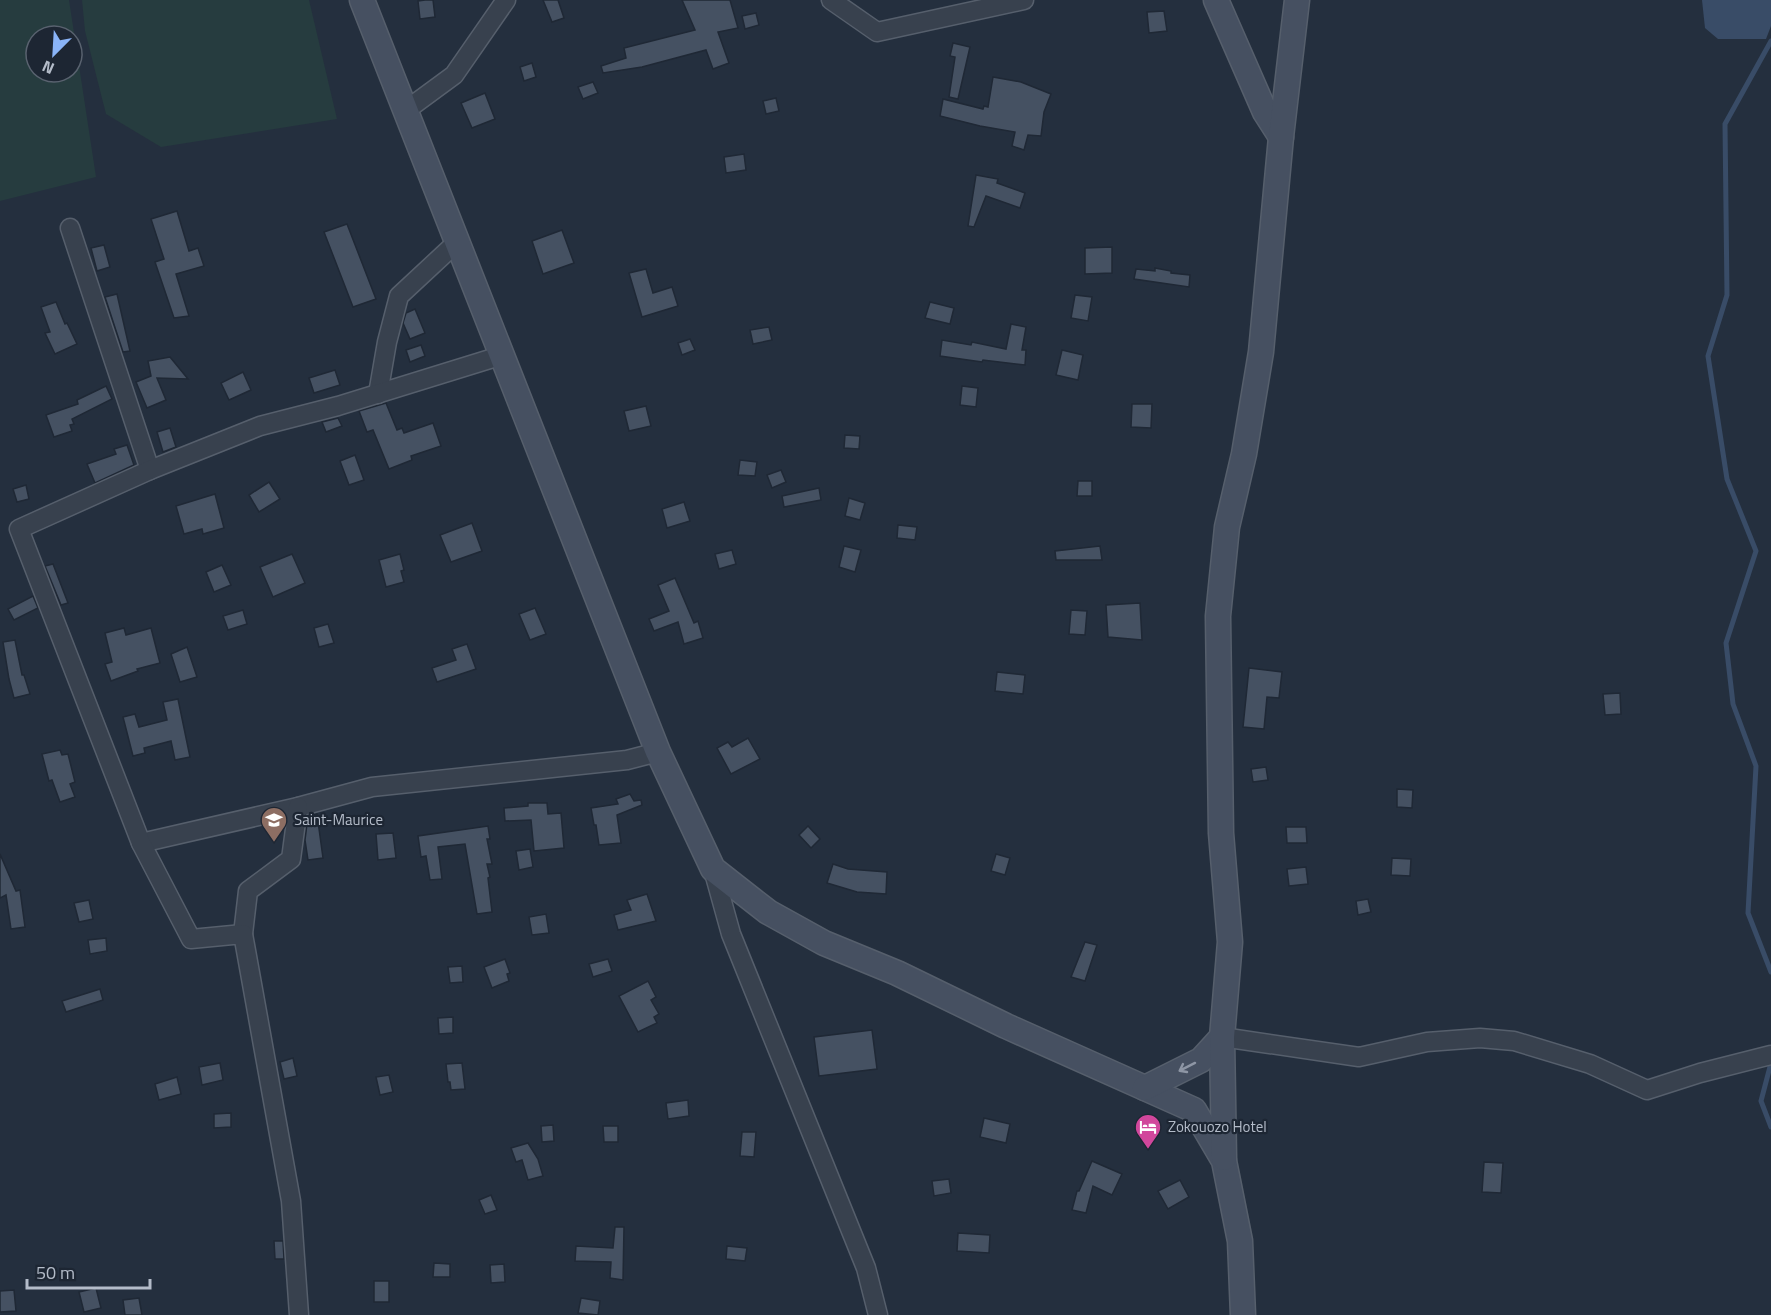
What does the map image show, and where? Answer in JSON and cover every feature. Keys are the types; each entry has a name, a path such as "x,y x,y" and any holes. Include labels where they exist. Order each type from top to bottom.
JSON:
{"main road":[{"path":"362,0 658,752 714,869 768,912 824,943 897,973 1006,1026 1194,1110 1224,1161"},
{"path":"1216,0 1265,112 1281,137"},
{"path":"1242,1315 1240,1241 1224,1161 1222,1037 1230,942 1221,833 1218,616 1227,527 1244,454 1260,352 1297,0"},
{"path":"1145,1088 1201,1060 1222,1037"}],"street":[{"path":"405,111 454,75 506,0"},
{"path":"831,0 877,32 1024,0"},
{"path":"70,228 150,470"},
{"path":"378,394 387,342 399,296 456,243"},
{"path":"243,934 191,939 141,843 19,529 150,470 260,426 378,394 503,355"},
{"path":"141,843 298,807 372,787 627,760 658,752"},
{"path":"298,807 291,860 248,891 243,934 291,1201 299,1315"},
{"path":"714,869 731,934 866,1268 878,1315"},
{"path":"1222,1037 1359,1057 1427,1042 1480,1038 1514,1041 1590,1065 1647,1090 1700,1073 1771,1055"}],"green space":[{"path":"0,0 69,0 73,24 24,24 24,84 82,84 96,177 0,201"},
{"path":"82,0 309,0 337,119 161,147 106,114 85,31"}],"water":[{"path":"1702,0 1771,0 1771,26 1766,39 1718,39 1705,28"}],"building":[{"path":"433,0 435,17 420,19 418,1"},
{"path":"543,0 558,0 564,18 552,22"},
{"path":"682,0 730,0 738,28 718,32 729,63 713,69 706,50 642,67 603,73 601,66 626,58 624,48 695,30"},
{"path":"1164,11 1167,31 1149,33 1147,12"},
{"path":"756,13 759,25 745,29 742,16"},
{"path":"953,43 970,47 958,99 949,97 955,57 950,56"},
{"path":"532,63 536,77 524,81 520,67"},
{"path":"993,77 1021,82 1051,94 1044,112 1041,136 1028,135 1024,150 1012,146 1015,132 940,116 943,99 983,109 984,106 988,107"},
{"path":"593,82 598,93 583,99 578,87"},
{"path":"485,93 495,119 472,128 461,103"},
{"path":"776,98 779,111 766,114 763,101"},
{"path":"744,154 746,170 726,173 724,157"},
{"path":"976,175 998,179 997,183 1025,193 1020,208 986,196 974,227 968,226"},
{"path":"177,211 189,251 198,248 204,266 176,274 189,316 174,318 155,262 164,259 151,219"},
{"path":"347,224 376,299 353,307 324,232"},
{"path":"562,230 574,263 543,274 532,241"},
{"path":"104,245 110,267 97,271 91,248"},
{"path":"1112,247 1112,273 1085,274 1085,248"},
{"path":"1155,268 1190,275 1189,287 1134,279 1136,269 1155,271"},
{"path":"646,269 653,293 672,287 678,306 642,317 629,273"},
{"path":"117,294 130,351 123,352 105,297"},
{"path":"1075,295 1092,297 1088,321 1071,318"},
{"path":"56,302 77,344 55,354 45,333 50,332 41,307"},
{"path":"930,302 954,308 950,324 925,318"},
{"path":"415,309 425,333 410,339 403,323 406,313"},
{"path":"1011,324 1026,327 1022,350 1026,350 1025,365 940,356 942,340 971,345 972,342 1006,349"},
{"path":"769,327 772,340 753,344 750,330"},
{"path":"690,339 695,350 682,355 678,343"},
{"path":"421,345 425,356 410,362 406,350"},
{"path":"1062,350 1083,355 1078,380 1056,375"},
{"path":"170,357 188,379 157,378 166,400 147,408 136,382 151,376 148,361"},
{"path":"335,370 340,385 314,393 309,378"},
{"path":"243,372 251,390 229,400 221,383"},
{"path":"106,386 112,399 72,419 74,424 70,425 72,431 54,437 46,415 78,404 77,400"},
{"path":"962,386 978,388 976,407 960,405"},
{"path":"386,403 397,430 402,428 404,433 433,423 441,446 411,456 412,460 389,469 373,430 367,432 359,411"},
{"path":"1132,404 1152,404 1151,428 1131,427"},
{"path":"646,406 651,426 629,431 624,411"},
{"path":"338,418 342,426 326,432 322,422"},
{"path":"170,428 176,447 163,452 157,432"},
{"path":"845,435 860,436 859,449 844,448"},
{"path":"127,445 134,465 95,483 87,464 116,454 114,449"},
{"path":"355,455 364,480 349,485 340,461"},
{"path":"740,460 757,462 755,476 738,475"},
{"path":"781,470 786,482 772,488 767,475"},
{"path":"1078,481 1092,481 1092,496 1077,496"},
{"path":"269,482 280,499 259,512 249,495"},
{"path":"26,485 29,499 17,502 13,489"},
{"path":"819,488 821,500 784,507 782,496"},
{"path":"215,494 224,528 203,534 202,529 184,534 176,506"},
{"path":"849,498 865,503 860,520 845,516"},
{"path":"684,502 690,521 667,528 662,509"},
{"path":"472,523 482,551 451,562 440,535"},
{"path":"898,525 917,527 915,540 897,538"},
{"path":"844,546 861,550 855,572 839,567"},
{"path":"1100,546 1102,560 1056,560 1055,551"},
{"path":"732,550 736,564 719,569 715,554"},
{"path":"292,554 305,583 273,597 260,567"},
{"path":"400,554 404,582 386,587 379,560"},
{"path":"53,564 68,603 61,605 45,566"},
{"path":"222,565 231,585 214,592 206,572"},
{"path":"675,578 694,623 698,621 703,638 684,644 678,622 654,631 649,619 669,611 658,585"},
{"path":"33,596 38,608 14,620 8,609"},
{"path":"1140,603 1142,640 1108,637 1106,605"},
{"path":"535,608 546,634 530,640 519,614"},
{"path":"243,610 247,624 228,630 223,616"},
{"path":"1071,610 1087,611 1085,635 1069,634"},
{"path":"328,624 334,643 319,647 314,628"},
{"path":"124,628 126,635 151,628 160,663 137,669 138,671 111,681 105,664 112,662 105,633"},
{"path":"15,640 22,675 24,675 30,694 14,698 3,642"},
{"path":"467,644 476,669 437,682 432,668 456,660 452,649"},
{"path":"187,647 197,677 180,682 171,654"},
{"path":"1249,668 1282,672 1279,698 1267,697 1264,729 1243,727"},
{"path":"997,672 1025,675 1023,694 995,691"},
{"path":"1620,693 1621,714 1605,715 1603,694"},
{"path":"178,699 190,757 175,760 171,741 144,748 145,753 133,756 123,717 135,714 139,727 167,720 163,702"},
{"path":"748,738 760,759 731,774 717,748 728,742 732,747"},
{"path":"60,750 62,755 68,754 75,782 70,784 75,797 60,802 52,780 49,781 42,754"},
{"path":"1266,767 1268,780 1253,782 1251,769"},
{"path":"1397,789 1413,790 1412,808 1397,807"},
{"path":"630,794 634,801 641,800 642,805 617,815 621,843 599,845 591,808 618,804 616,799"},
{"path":"528,803 547,803 548,814 561,813 564,848 534,851 531,820 505,821 504,808 528,806"},
{"path":"317,814 323,858 308,860 305,840 308,816"},
{"path":"488,826 490,839 487,839 492,864 487,864 492,912 477,914 465,844 438,847 442,879 430,880 426,856 421,857 418,836"},
{"path":"808,826 820,839 811,848 799,835"},
{"path":"1286,827 1306,827 1307,843 1287,843"},
{"path":"393,833 396,858 378,860 376,834"},
{"path":"530,849 533,867 519,870 516,851"},
{"path":"0,854 16,891 20,890 25,927 11,929 6,895 0,898"},
{"path":"996,854 1010,858 1005,875 991,871"},
{"path":"1392,858 1411,859 1410,876 1391,875"},
{"path":"833,864 848,869 887,872 886,894 857,892 827,883"},
{"path":"1306,867 1308,884 1289,886 1287,869"},
{"path":"647,894 656,921 618,930 614,915 631,910 627,900"},
{"path":"1368,899 1371,912 1358,915 1356,901"},
{"path":"89,900 93,919 79,922 74,903"},
{"path":"546,914 549,933 532,935 529,917"},
{"path":"106,938 107,951 90,954 88,940"},
{"path":"1085,942 1097,945 1085,981 1071,977"},
{"path":"505,959 510,973 507,974 509,981 492,988 484,967"},
{"path":"608,959 612,971 593,977 589,964"},
{"path":"462,966 463,982 450,983 448,967"},
{"path":"648,981 656,997 651,1000 659,1014 654,1017 657,1023 638,1032 619,996"},
{"path":"100,989 103,1000 66,1012 62,1001"},
{"path":"453,1017 453,1033 439,1034 438,1018"},
{"path":"872,1030 877,1069 819,1076 814,1037"},
{"path":"293,1058 297,1076 284,1079 280,1062"},
{"path":"220,1063 223,1080 202,1085 199,1067"},
{"path":"462,1063 465,1089 451,1090 446,1064"},
{"path":"389,1075 393,1092 380,1095 376,1077"},
{"path":"177,1077 181,1094 159,1100 155,1084"},
{"path":"688,1100 689,1116 668,1119 666,1103"},
{"path":"231,1113 231,1127 214,1128 214,1114"},
{"path":"984,1118 1010,1124 1006,1143 980,1137"},
{"path":"553,1125 554,1141 542,1142 541,1126"},
{"path":"603,1126 618,1126 618,1142 604,1142"},
{"path":"742,1132 756,1132 754,1157 740,1156"},
{"path":"528,1143 538,1159 543,1176 528,1180 522,1160 516,1162 511,1148"},
{"path":"1092,1161 1122,1174 1112,1195 1093,1186 1086,1213 1072,1210 1077,1191"},
{"path":"1484,1162 1503,1163 1501,1193 1482,1192"},
{"path":"949,1179 951,1193 934,1196 932,1181"},
{"path":"1180,1180 1189,1197 1168,1209 1158,1191"},
{"path":"491,1195 497,1210 485,1214 479,1200"},
{"path":"615,1227 624,1227 623,1280 610,1278 611,1262 575,1261 576,1246 613,1248"},
{"path":"958,1233 990,1235 989,1253 957,1251"},
{"path":"274,1241 283,1241 284,1259 275,1259"},
{"path":"727,1246 747,1248 745,1261 726,1259"},
{"path":"434,1263 450,1264 450,1277 433,1277"},
{"path":"504,1264 505,1282 491,1283 490,1265"},
{"path":"374,1281 389,1281 389,1302 374,1302"},
{"path":"96,1288 101,1308 84,1312 79,1292"},
{"path":"14,1290 16,1311 0,1312 0,1291"},
{"path":"139,1298 142,1315 125,1315 123,1300"},
{"path":"581,1298 600,1301 598,1315 578,1313"}],"waterway":[{"path":"1771,41 1725,124 1727,295 1708,356 1727,479 1756,551 1726,643 1733,704 1756,766 1748,913 1771,972"},
{"path":"1771,1063 1761,1101 1771,1127"}],"place":[{"name":"Saint-Maurice","path":"274,843"},
{"name":"Zokouozo Hotel","path":"1148,1150"}]}
